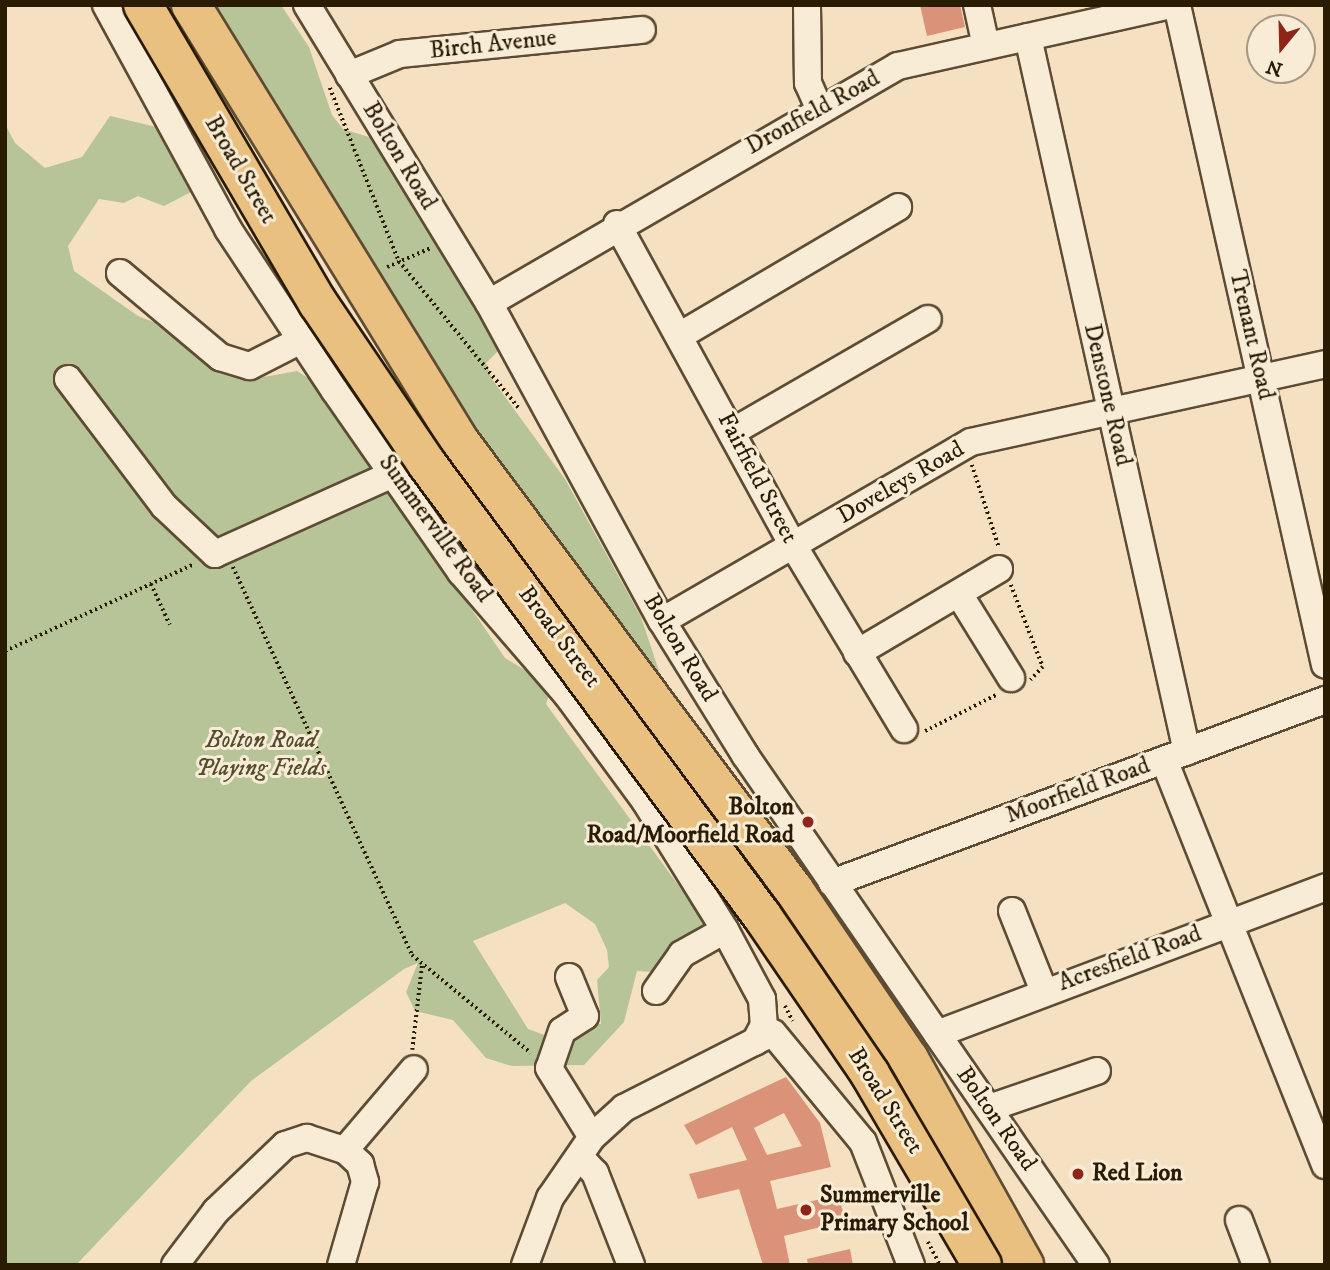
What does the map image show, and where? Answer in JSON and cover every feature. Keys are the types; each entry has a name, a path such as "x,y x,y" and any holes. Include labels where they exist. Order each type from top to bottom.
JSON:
{"highway":[{"name":"Broad Street","path":"143,5 317,303 427,464 762,916 870,1074 982,1265"},
{"name":"Broad Street","path":"191,5 460,442 794,890 909,1059 1006,1223 1027,1265"}],"street":[{"name":"Summerville Road","path":"106,5 228,229 302,340 461,572 576,707 725,930 762,999 764,1025 769,1035"},
{"name":"Bolton Road","path":"307,5 339,75 489,303 662,621 832,883 1096,1265"},
{"path":"807,5 808,83 820,108"},
{"path":"977,5 986,47"},
{"name":"Dronfield Road","path":"489,303 617,224 898,66 1171,5"},
{"name":"Trenant Road","path":"1177,5 1325,665"},
{"name":"Birch Avenue","path":"339,75 400,54 642,30"},
{"name":"Denstone Road","path":"1028,37 1110,409 1175,756 1228,924 1325,1165"},
{"path":"681,335 898,207"},
{"name":"Fairfield Street","path":"617,224 681,335 793,545 857,653 913,731"},
{"path":"120,273 220,357 250,366 302,340"},
{"path":"732,432 928,319"},
{"name":"Doveleys Road","path":"662,621 971,442 1110,409 1325,364"},
{"path":"68,379 164,506 220,552 393,474"},
{"path":"857,653 999,569"},
{"path":"959,594 1004,686"},
{"name":"Moorfield Road","path":"832,883 1325,700"},
{"name":"Acresfield Road","path":"937,1034 1043,989 1325,887"},
{"path":"1012,911 1043,989"},
{"path":"656,991 682,954 725,930"},
{"path":"569,977 585,1016 562,1031 549,1068 586,1147 631,1265"},
{"path":"525,1265 550,1198 586,1147 624,1108 769,1035 863,1142 911,1265"},
{"path":"345,1150 414,1069"},
{"path":"989,1108 1097,1071"},
{"path":"175,1265 216,1211 285,1145 327,1140 345,1150 360,1164 365,1182 341,1265"},
{"path":"1239,1220 1256,1265"}],"path":[{"path":"339,75 356,163 396,239 400,261 524,413"},
{"path":"387,267 442,243"},
{"path":"5,650 220,552 412,955 549,1068"},
{"path":"151,584 170,625"},
{"path":"913,731 1004,686"},
{"path":"414,1069 411,1023 422,963"}],"green space":[{"path":"212,5 281,5 309,47 332,115 343,129 372,138 395,171 501,348 486,363 492,379 565,479 641,617 662,680 495,469"},
{"name":"Bolton Road Playing Fields","path":"110,116 165,129 199,188 164,206 138,196 124,203 99,199 68,246 74,271 138,316 169,328 223,370 252,379 297,371 311,380 391,497 447,560 460,592 505,658 538,678 549,695 546,704 711,930 666,950 653,972 637,971 624,1022 584,1065 512,1066 486,1058 453,1020 415,1011 406,992 418,963 404,969 251,1081 76,1265 5,1265 5,124 15,143 45,168 82,157","holes":["565,903 595,924 607,950 609,967 597,980 601,1024 585,1022 547,1036 528,1029 473,941"]}],"building":[{"path":"920,5 960,5 965,27 927,36"},
{"path":"786,1077 820,1123 831,1167 770,1181 777,1209 839,1195 845,1221 784,1236 790,1265 763,1265 739,1189 698,1199 689,1174 747,1160 732,1127 696,1145 684,1125","holes":["784,1113 802,1146 767,1155 754,1128"]},
{"path":"850,1249 853,1265 808,1265 807,1259"}],"place":[{"name":"Bolton Road/Moorfield Road","path":"808,822"},
{"name":"Red Lion","path":"1078,1174"},
{"name":"Summerville Primary School","path":"806,1210"}]}
